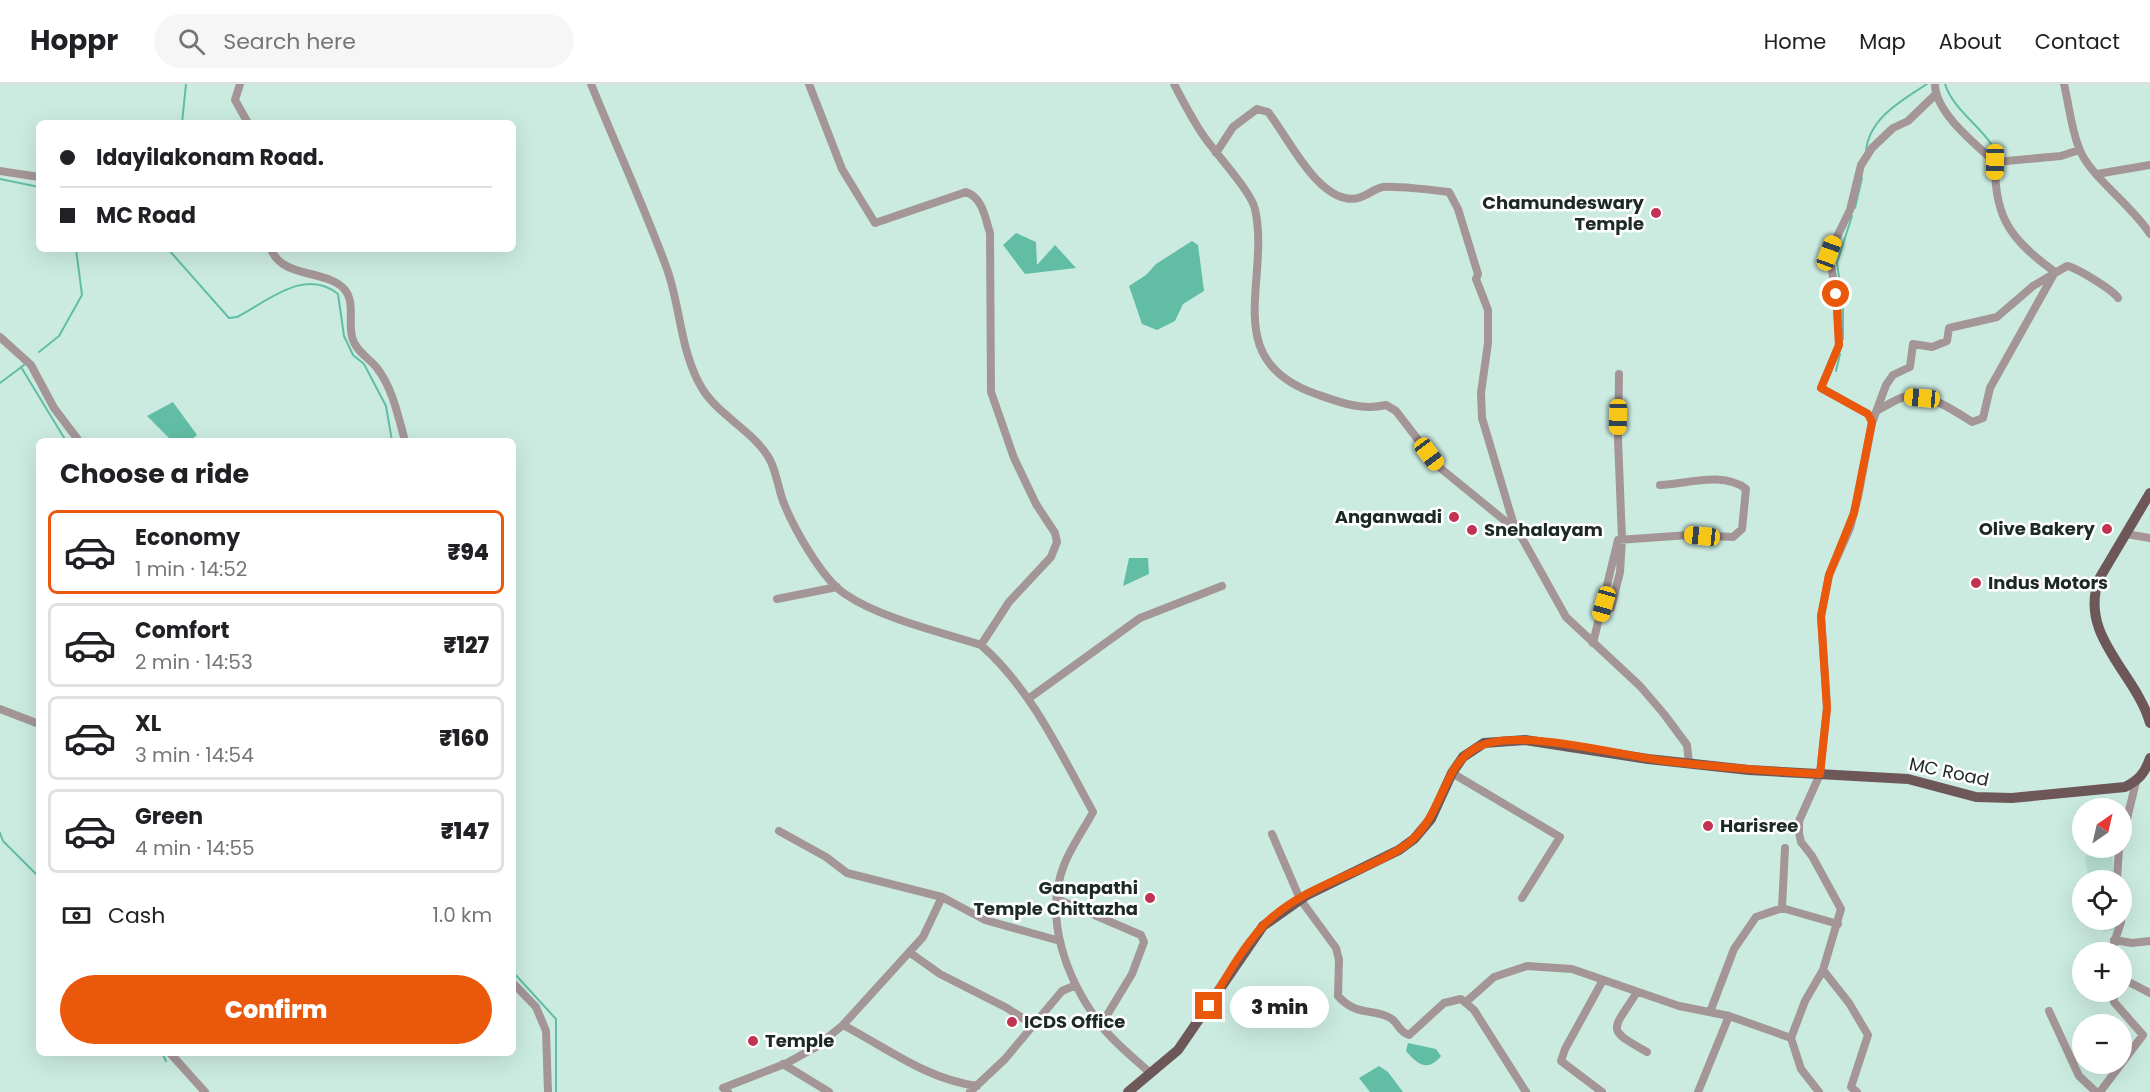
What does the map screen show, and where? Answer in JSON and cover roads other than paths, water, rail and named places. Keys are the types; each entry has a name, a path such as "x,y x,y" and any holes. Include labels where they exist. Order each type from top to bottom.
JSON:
{"main road":[{"path":"2150,493 2094,593 2095,621 2107,646 2141,699 2150,723"},
{"name":"MC Road","path":"1128,1092 1149,1072 1178,1050 1263,927 1300,900 1400,850 1414,839 1431,819 1452,773 1463,758 1484,743 1526,740 1689,764 1908,779 1960,794 2012,798 2111,789 2136,782"},
{"path":"2136,782 2143,774 2150,758"}],"street":[{"path":"240,84 235,100 246,120"},
{"path":"591,84 667,270 687,351 698,380 718,407 758,443 770,459 795,527 837,587 876,610 981,645 994,657 1028,699 1093,812 1064,865 1055,908 1063,955 1076,985 1101,1025 1149,1072"},
{"path":"809,84 842,169 875,222 966,192 977,197 984,212 990,233 991,392 1014,458 1057,542 1051,557 1009,602 981,645"},
{"path":"1174,84 1203,135 1255,207 1258,245 1255,330 1258,346 1268,362 1285,378 1306,391 1343,403 1370,408 1386,405 1396,411 1439,468 1518,531"},
{"path":"1935,84 1935,95 1943,110 1995,162 1994,193 2006,225 2027,252 2055,273"},
{"path":"2064,84 2079,150 2097,174 2140,219 2150,234"},
{"path":"1872,422 1868,414 1821,388 1839,345 1838,307 1835,281 1828,260 1829,253 1850,210 1861,165 1872,148 1893,128 1908,121 1935,95"},
{"path":"1216,153 1233,127 1257,109 1268,112 1306,167 1323,185 1338,195 1346,198 1364,197 1379,188 1389,186 1449,192 1458,209 1478,274 1476,279 1488,310 1488,343 1481,393 1482,418 1499,479 1518,531 1566,617 1640,686 1687,745 1689,764"},
{"path":"1995,162 2061,156 2079,150"},
{"path":"2097,174 2150,165"},
{"path":"0,171 36,177"},
{"path":"273,252 278,261 310,276 336,283 347,292 351,305 352,338 377,369 393,397 404,438"},
{"path":"1815,1090 1801,1069 1791,1038 1805,1001 1823,970 1841,909 1812,856 1801,842 1799,821 1820,774 1827,708 1821,616 1829,575 1853,518 1872,422 1886,385 1893,375 1910,367 1913,344 1932,347 1947,341 1949,328 1997,316 2033,286 2067,266 2078,268 2087,277 2113,290 2118,298"},
{"path":"1878,410 1905,396 1939,404 1972,422 1983,418 1990,388 2055,273"},
{"path":"0,337 31,365 54,408 77,438"},
{"path":"1611,608 1620,572 1622,539 1618,439 1619,374"},
{"path":"1593,643 1615,544 1622,539 1689,535 1733,537 1742,529 1746,489 1740,485 1719,480 1660,485"},
{"path":"2126,534 2150,538"},
{"path":"1028,699 1140,618 1222,586"},
{"path":"777,599 837,587"},
{"path":"0,709 36,723"},
{"path":"1452,773 1541,823 1560,837 1522,898"},
{"path":"2132,798 2136,782"},
{"path":"779,831 826,857 847,873 942,897 985,920 1060,940"},
{"path":"1272,834 1300,900 1335,948 1339,960 1338,996 1358,1011 1385,1016 1393,1020 1402,1033 1409,1035 1444,1003 1455,999 1466,1002 1474,1010 1526,1092"},
{"path":"1782,908 1785,848"},
{"path":"722,1091 816,1047 843,1025 923,937 942,897"},
{"path":"1057,899 1141,935 1144,942 1132,974 1101,1025"},
{"path":"1710,1012 1734,950 1756,917 1782,908 1838,924"},
{"path":"2114,942 2118,930"},
{"path":"2115,938 2150,940"},
{"path":"909,952 922,956 940,974 1007,1008 1033,1025"},
{"path":"1466,1002 1494,977 1527,966 1572,969 1679,1006 1729,1016 1791,1038"},
{"path":"1823,970 1849,1003 1868,1035 1851,1087 1857,1092"},
{"path":"1602,1092 1561,1062 1561,1056 1603,980"},
{"path":"2132,984 2150,993"},
{"path":"843,1025 927,1073 974,1089 1005,1059 1062,992 1076,985"},
{"path":"516,986 536,1007 546,1031 548,1092"},
{"path":"1637,992 1617,1025 1616,1032 1647,1052"},
{"path":"2049,1011 2079,1076 2098,1092 2143,1035 2114,1002"},
{"path":"1698,1092 1729,1016"},
{"path":"173,1056 205,1092"},
{"path":"783,1064 829,1092"}],"waterway":[{"path":"182,120 186,84"},
{"path":"1866,152 1868,140 1880,120 1897,104 1927,84"},
{"path":"1945,84 1956,104 1988,139 1999,159"},
{"path":"1999,165 1999,177"},
{"path":"1855,208 1862,178"},
{"path":"0,179 36,186"},
{"path":"1843,339 1843,304 1837,263 1852,216"},
{"path":"39,352 59,336 82,295 76,252"},
{"path":"171,252 229,318 237,317 287,289 300,285 313,284 338,294 344,336 353,355 364,364 386,406 391,438"},
{"path":"1836,371 1840,354"},
{"path":"0,383 24,365"},
{"path":"21,367 64,438"},
{"path":"0,833 3,841 36,874"},
{"path":"516,975 556,1019 556,1092"},
{"path":"164,1056 166,1061"}],"place":[{"name":"Chamundeswary Temple","path":"1656,213"},
{"name":"Anganwadi","path":"1454,517"},
{"name":"Olive Bakery","path":"2107,529"},
{"name":"Snehalayam","path":"1472,530"},
{"name":"Indus Motors","path":"1976,583"},
{"name":"Harisree","path":"1708,826"},
{"name":"Ganapathi Temple Chittazha","path":"1150,898"},
{"name":"ICDS Office","path":"1012,1022"},
{"name":"Temple","path":"753,1041"}]}
